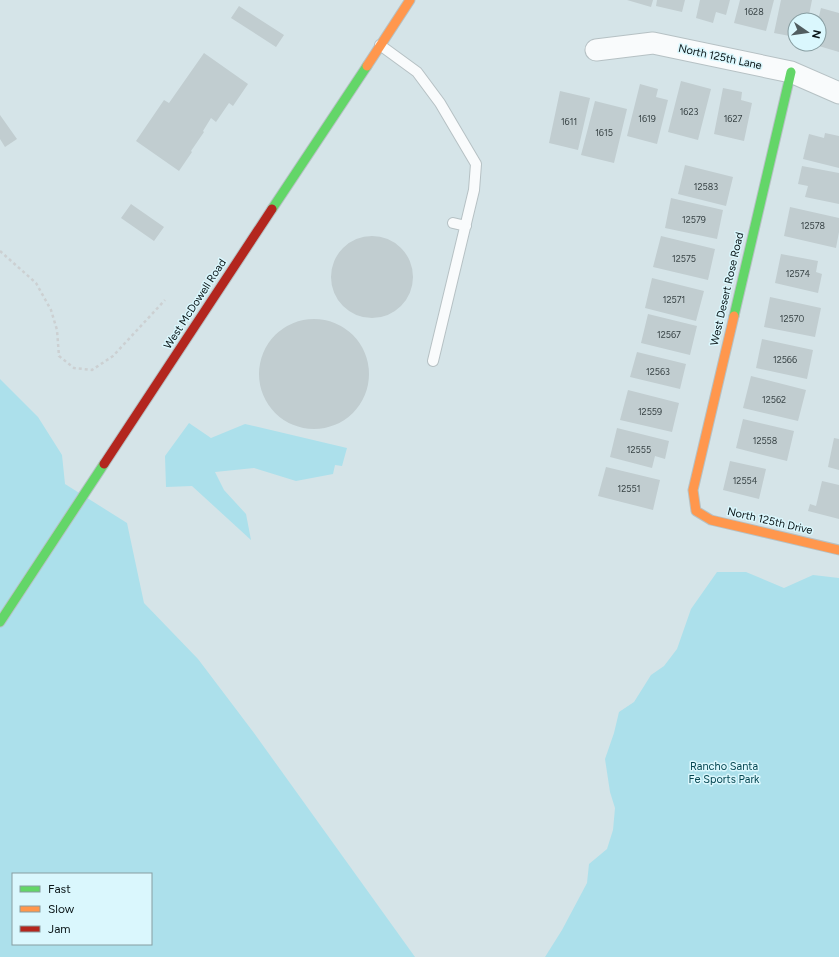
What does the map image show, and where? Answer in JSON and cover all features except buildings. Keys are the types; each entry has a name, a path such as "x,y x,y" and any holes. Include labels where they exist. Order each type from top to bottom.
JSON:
{"main road":[{"name":"West McDowell Road","path":"0,622 410,0"},
{"name":"West Desert Rose Road","path":"696,511 693,490 791,72"},
{"name":"North 125th Drive","path":"696,511 711,520 839,550"}],"street":[{"name":"North 125th Lane","path":"596,50 652,43 791,72 839,93"}],"lane":[{"path":"380,45 417,72 440,103 476,164 474,190 433,361"},
{"path":"453,222 466,226"}],"path":[{"path":"0,251 36,283 51,310 57,330 59,356 74,368 92,370 113,356 165,300"}],"green space":[{"path":"0,379 38,417 62,455 65,484 127,523 144,603 198,659 254,733 415,957 0,957"},
{"path":"189,423 211,438 245,424 347,448 342,466 335,465 333,474 296,481 254,468 215,472 224,490 246,514 251,540 192,486 166,487 165,456"},
{"name":"Rancho Santa Fe Sports Park","path":"717,572 746,572 784,588 813,575 839,578 839,957 545,957 562,930 587,883 589,864 607,849 613,830 615,808 610,792 605,759 614,733 619,712 634,702 651,675 664,666 677,649 691,609"}],"traffic: fast":[{"path":"272,209 367,66"},
{"path":"734,316 791,72"},
{"path":"0,622 104,464"}],"traffic: slow":[{"path":"367,66 410,0"},
{"path":"734,316 693,490 696,511 711,520 839,550"}],"traffic: jam":[{"path":"104,464 272,209"}]}
